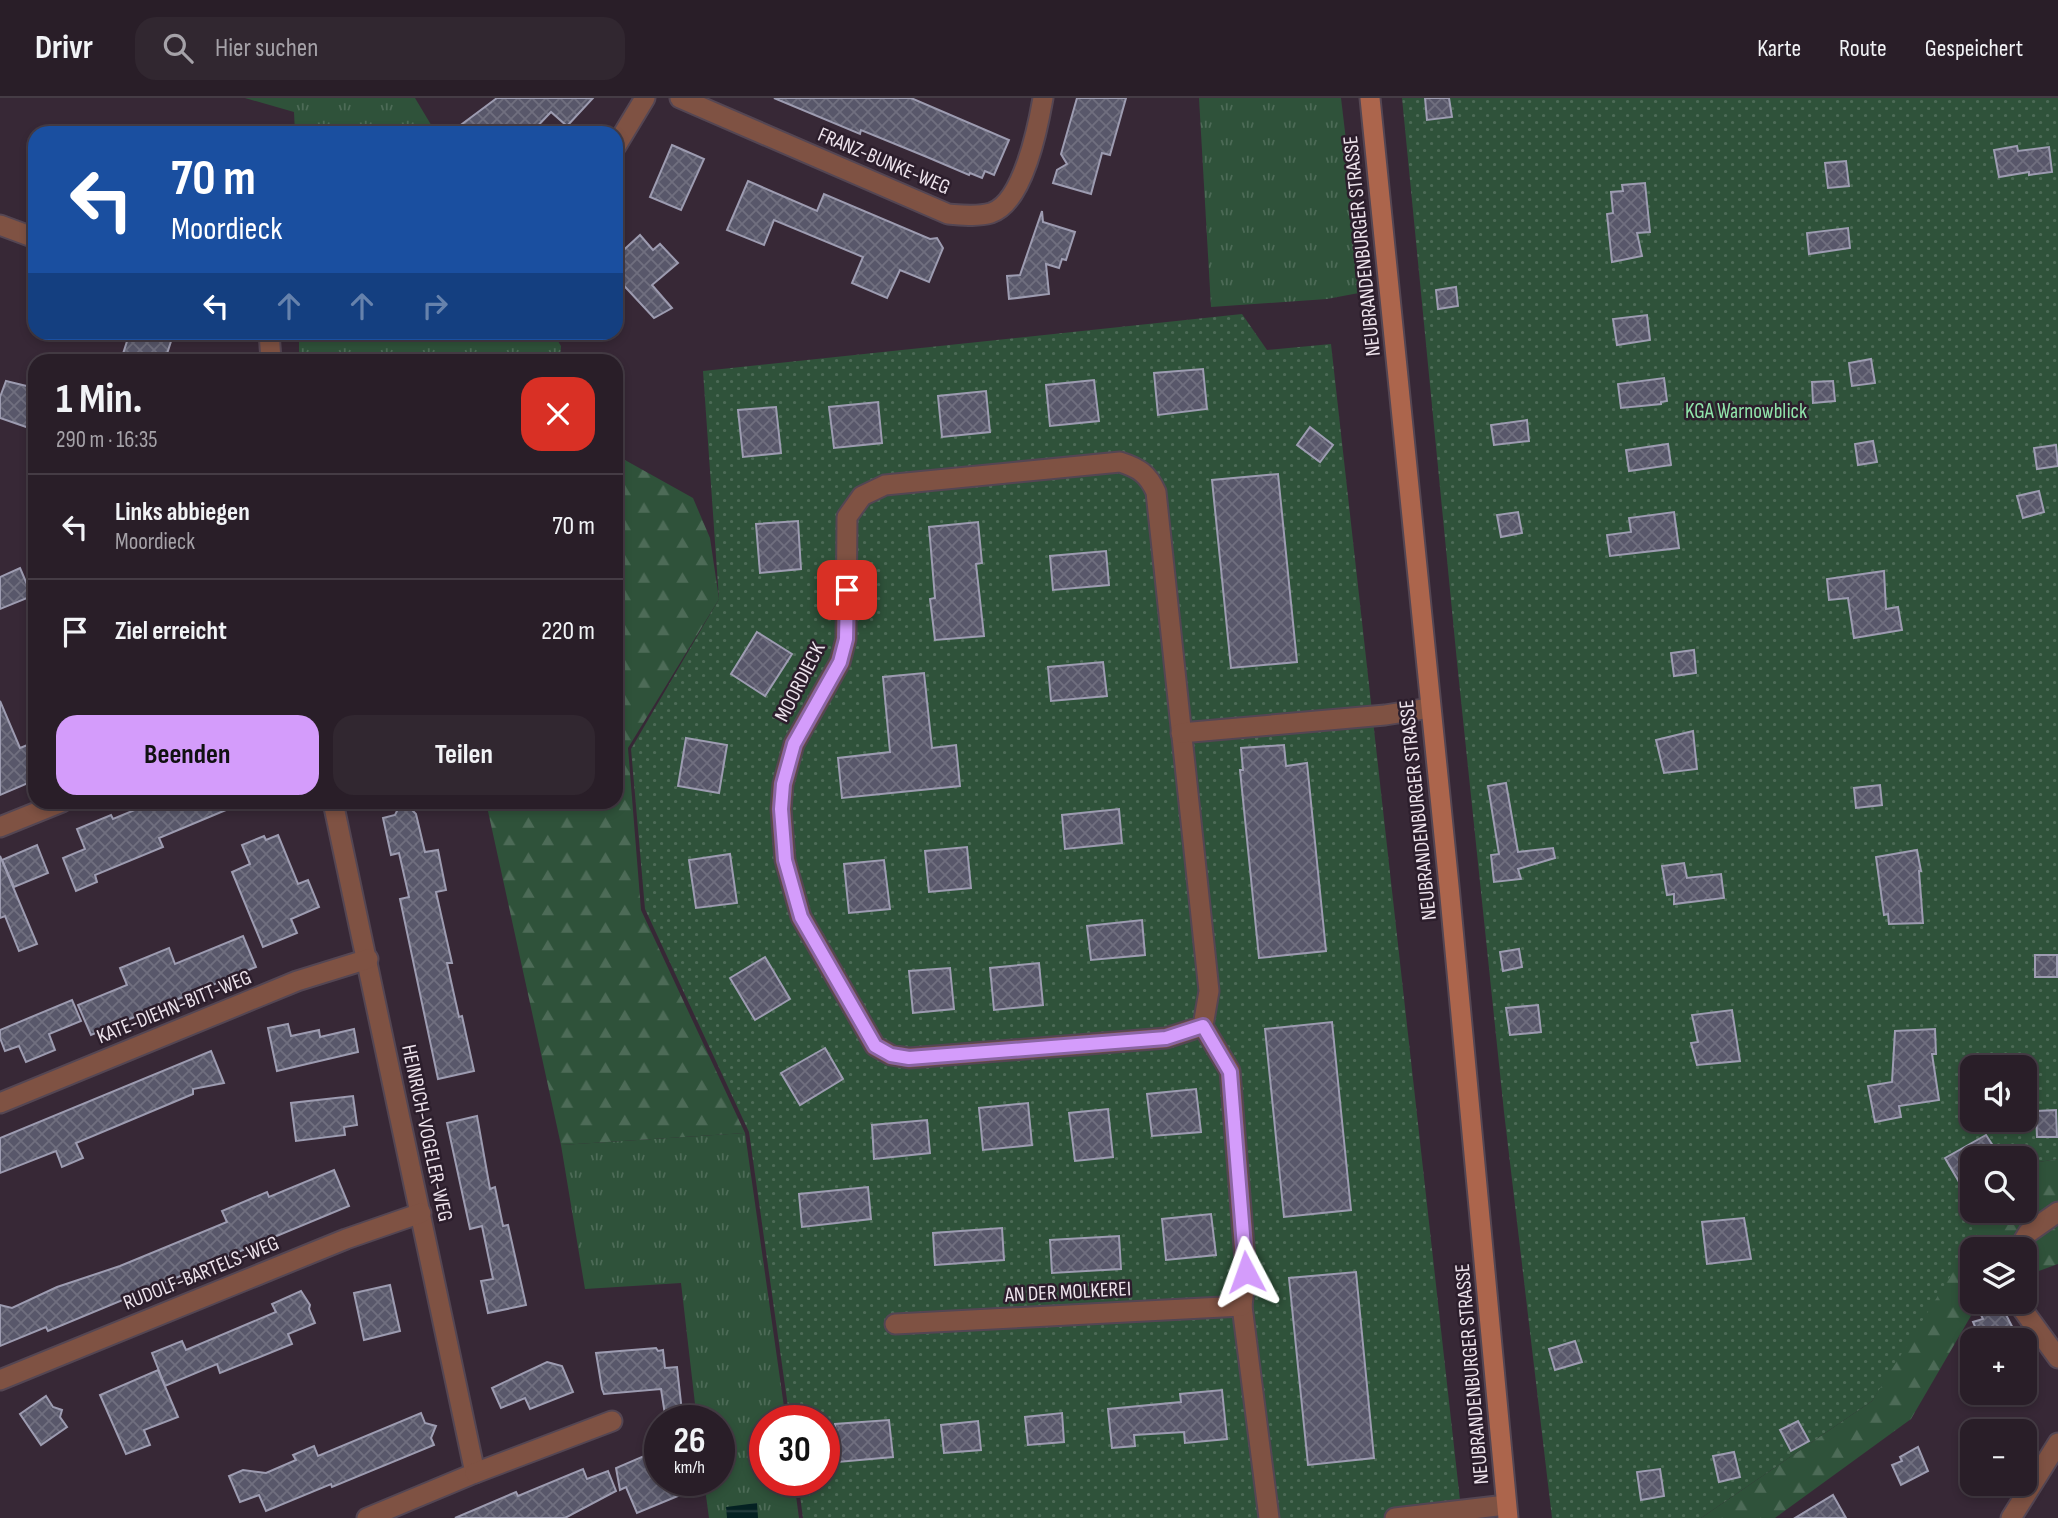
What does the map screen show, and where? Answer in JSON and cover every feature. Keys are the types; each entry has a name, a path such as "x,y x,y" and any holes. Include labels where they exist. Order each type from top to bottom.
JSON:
{"main road":[{"name":"NEUBRANDENBURGER STRASSE","path":"1370,98 1452,913 1507,1512"}],"street":[{"path":"623,134 645,98"},
{"name":"FRANZ-BUNKE-WEG","path":"680,98 948,214 973,216 993,212 1008,201 1022,176 1040,118 1043,98"},
{"path":"0,225 28,235"},
{"name":"MOORDIECK","path":"1120,462 1144,473 1156,492 1209,991 1203,1026 1166,1038 909,1058 891,1055 875,1046 801,917 785,860 781,809 783,784 794,744 840,662 846,639 847,517 862,496 885,485 1120,462"},
{"path":"1181,733 1268,723 1385,715 1430,708"},
{"path":"0,827 45,809"},
{"name":"HEINRICH-VOGELER-WEG","path":"335,809 475,1474"},
{"name":"KATE-DIEHN-BITT-WEG","path":"0,1103 297,981 368,959"},
{"path":"1203,1026 1230,1072 1246,1272 1242,1306 1269,1518"},
{"path":"2026,1237 2058,1212"},
{"name":"RUDOLF-BARTELS-WEG","path":"0,1380 346,1238 421,1213"},
{"name":"AN DER MOLKEREI","path":"895,1324 1242,1306"},
{"path":"2026,1314 2058,1358"},
{"path":"367,1518 612,1420"},
{"path":"2011,1518 2058,1443"},
{"path":"1395,1518 1507,1512"}],"green space":[{"path":"245,98 415,98 432,126 295,126 294,112"},
{"path":"1199,98 1341,98 1364,292 1327,299 1211,307"},
{"name":"KGA Warnowblick","path":"1402,98 2058,98 2058,1159 2037,1162 2037,1146 1960,1146 1960,1223 1983,1223 1975,1237 1960,1237 1960,1260 1872,1401 1701,1518 1552,1518 1504,1112"},
{"path":"1242,314 1267,350 1331,344 1462,1518 803,1518 800,1496 840,1496 840,1405 788,1405 749,1132 645,909 631,749 719,599 703,371"},
{"path":"299,340 557,340 561,346 560,354 299,354"},
{"path":"623,459 693,498 710,538 719,599 628,748 641,910 745,1133 561,1145 488,809 623,809"},
{"path":"745,1133 784,1405 749,1405 749,1496 796,1496 799,1518 709,1518 706,1496 735,1496 735,1405 695,1405 681,1283 585,1289 561,1145"},
{"path":"2058,1159 2058,1264 2037,1272 2037,1237 1970,1237 1978,1223 2037,1223 2037,1162"},
{"path":"1960,1253 1960,1314 1972,1314 1964,1328 1960,1328 1960,1335 1911,1419 1775,1518 1701,1518 1872,1401"}],"shaded area":[{"path":"757,1503 758,1518 727,1518 726,1507"}],"building":[{"path":"497,98 593,98 567,126 551,112 538,126 459,126"},
{"path":"774,98 911,98 1009,140 994,175 985,171 982,178 861,130 860,134"},
{"path":"1077,98 1126,98 1110,155 1102,153 1091,194 1053,183 1057,170 1067,164 1061,154"},
{"path":"1425,98 1449,98 1452,117 1427,120"},
{"path":"672,145 704,159 681,210 650,197"},
{"path":"2017,146 2018,151 2049,147 2052,172 2029,175 2029,172 1999,177 1994,150"},
{"path":"1846,161 1849,186 1828,188 1825,163"},
{"path":"748,181 817,211 824,194 930,239 937,238 943,248 929,282 900,270 887,298 852,283 863,257 774,220 764,245 727,230"},
{"path":"1645,183 1650,232 1637,233 1642,256 1612,262 1607,214 1613,213 1611,192 1623,191 1622,185"},
{"path":"1042,211 1043,222 1075,232 1066,260 1062,259 1059,268 1046,264 1049,294 1009,299 1007,276 1020,275"},
{"path":"1848,228 1850,248 1809,254 1807,233"},
{"path":"640,235 653,250 660,244 678,263 652,285 672,308 654,318 623,285 623,251"},
{"path":"1456,287 1458,306 1438,309 1436,290"},
{"path":"1647,315 1650,340 1617,345 1613,319"},
{"path":"127,340 171,340 167,354 123,354"},
{"path":"1871,359 1875,383 1852,386 1849,363"},
{"path":"1203,369 1207,409 1158,415 1154,373"},
{"path":"1664,378 1667,401 1621,408 1618,384"},
{"path":"1094,380 1099,421 1050,426 1046,385"},
{"path":"6,381 28,386 28,428 0,418 0,397"},
{"path":"1833,381 1835,401 1813,403 1812,382"},
{"path":"986,391 990,432 942,437 938,396"},
{"path":"878,402 882,443 834,448 829,407"},
{"path":"776,407 781,453 743,457 738,410"},
{"path":"1527,420 1529,441 1494,445 1491,425"},
{"path":"1310,427 1333,445 1320,462 1297,445"},
{"path":"1873,441 1877,462 1858,465 1855,444"},
{"path":"1668,444 1671,465 1629,471 1626,450"},
{"path":"2056,445 2058,466 2037,469 2034,448"},
{"path":"1278,474 1297,662 1231,668 1212,480"},
{"path":"2039,491 2044,512 2023,518 2017,496"},
{"path":"1518,512 1522,533 1501,537 1497,515"},
{"path":"1674,512 1679,548 1610,556 1607,535 1631,532 1629,518"},
{"path":"798,521 801,569 760,573 756,524"},
{"path":"978,522 982,563 976,564 984,636 935,640 930,599 935,598 929,527"},
{"path":"1106,551 1109,585 1053,590 1050,556"},
{"path":"20,568 28,587 28,598 0,609 0,577"},
{"path":"1884,571 1886,609 1898,607 1902,630 1854,638 1848,598 1829,600 1827,579"},
{"path":"757,632 792,654 765,696 731,674"},
{"path":"1694,650 1696,673 1674,676 1671,653"},
{"path":"1103,662 1107,696 1051,701 1048,667"},
{"path":"924,673 932,748 956,745 960,786 842,798 838,758 890,752 883,677"},
{"path":"0,701 20,748 28,745 28,783 0,795"},
{"path":"1693,731 1697,769 1664,773 1656,740"},
{"path":"686,738 727,745 719,793 678,786"},
{"path":"1284,745 1286,766 1307,763 1326,951 1259,958 1240,770 1243,770 1241,748"},
{"path":"1506,783 1518,852 1553,848 1555,858 1518,869 1521,879 1494,882 1491,855 1499,854 1488,786"},
{"path":"1880,785 1882,805 1856,808 1854,788"},
{"path":"137,809 228,809 159,838 163,847 95,875 97,882 76,891 63,858 85,849 77,829 111,815 113,819"},
{"path":"398,809 411,809 416,814 425,852 438,850 446,890 436,892 452,963 447,963 474,1071 438,1079 400,899 409,897 399,853 391,855 383,818 395,815"},
{"path":"1119,809 1122,843 1065,849 1062,815"},
{"path":"278,835 298,884 308,880 319,907 291,919 297,933 263,947 232,872 250,864 242,845 264,836 266,840"},
{"path":"37,845 48,873 14,887 2,860"},
{"path":"967,847 971,888 929,892 925,851"},
{"path":"1917,850 1921,871 1923,923 1889,924 1888,914 1884,915 1876,857"},
{"path":"730,854 737,903 696,908 689,860"},
{"path":"0,856 37,944 19,951 5,916 0,918"},
{"path":"884,860 890,909 849,913 844,864"},
{"path":"1684,863 1687,878 1721,874 1724,898 1674,904 1674,894 1667,895 1662,866"},
{"path":"1142,920 1145,955 1091,960 1087,926"},
{"path":"243,936 256,967 91,1035 78,1005 127,985 120,968 169,948 175,964"},
{"path":"1519,949 1522,967 1503,971 1500,952"},
{"path":"2035,955 2057,955 2057,977 2035,977"},
{"path":"765,957 790,999 755,1020 730,978"},
{"path":"1039,963 1043,1005 994,1010 990,968"},
{"path":"950,968 954,1009 913,1013 909,971"},
{"path":"72,1000 81,1021 49,1034 55,1050 26,1062 19,1046 5,1051 0,1030"},
{"path":"1538,1005 1541,1032 1510,1035 1506,1008"},
{"path":"1732,1010 1740,1061 1697,1065 1691,1043 1698,1042 1692,1015"},
{"path":"1332,1022 1351,1210 1284,1217 1265,1029"},
{"path":"288,1024 291,1036 319,1030 320,1037 354,1029 358,1052 277,1071 268,1028"},
{"path":"1935,1029 1936,1054 1932,1054 1939,1100 1899,1106 1901,1117 1875,1122 1868,1086 1892,1082 1895,1031"},
{"path":"825,1048 843,1079 800,1105 781,1073"},
{"path":"211,1051 224,1083 193,1089 193,1094 76,1143 83,1158 62,1167 56,1151 0,1173 0,1138"},
{"path":"1196,1089 1201,1132 1152,1136 1147,1094"},
{"path":"353,1096 357,1125 344,1127 345,1135 296,1141 291,1103"},
{"path":"1028,1103 1032,1145 983,1150 979,1108"},
{"path":"1108,1109 1113,1157 1075,1161 1069,1113"},
{"path":"2056,1110 2057,1137 2037,1137 2037,1111"},
{"path":"477,1116 490,1189 495,1187 503,1226 508,1225 526,1305 488,1313 481,1281 493,1279 482,1226 470,1229 447,1123"},
{"path":"927,1120 930,1153 874,1159 872,1125"},
{"path":"1986,1135 1993,1146 1966,1146"},
{"path":"1960,1150 1960,1184 1945,1158"},
{"path":"334,1170 349,1206 48,1331 46,1327 0,1346 0,1305 12,1308 57,1287 120,1266 227,1222 222,1211 267,1192 269,1197"},
{"path":"868,1187 871,1219 802,1227 799,1194"},
{"path":"1211,1214 1216,1255 1166,1260 1162,1219"},
{"path":"1744,1218 1751,1259 1707,1264 1702,1222"},
{"path":"1002,1228 1004,1260 935,1265 933,1233"},
{"path":"1119,1236 1121,1269 1052,1273 1050,1240"},
{"path":"1356,1272 1374,1458 1308,1465 1289,1278"},
{"path":"390,1285 400,1331 364,1340 354,1293"},
{"path":"301,1291 310,1305 315,1323 288,1334 292,1344 220,1373 217,1364 165,1386 152,1353 182,1341 186,1350 276,1312 272,1304"},
{"path":"2006,1314 2013,1328 1976,1328 1973,1322 1983,1319 1981,1315"},
{"path":"1575,1341 1582,1362 1555,1370 1549,1349"},
{"path":"656,1348 658,1351 663,1350 665,1368 677,1367 681,1405 664,1405 661,1389 604,1394 596,1353"},
{"path":"547,1362 562,1366 573,1392 530,1409 525,1398 501,1408 492,1388"},
{"path":"158,1370 178,1417 144,1430 150,1445 126,1454 100,1395"},
{"path":"1222,1390 1227,1439 1185,1443 1184,1432 1134,1435 1135,1446 1112,1448 1108,1409 1181,1402 1180,1394"},
{"path":"46,1396 53,1407 62,1410 60,1417 67,1427 41,1445 20,1414"},
{"path":"421,1413 425,1423 436,1426 431,1438 434,1445 266,1511 259,1495 240,1502 229,1476 243,1470 266,1473 296,1460 293,1455 314,1446 318,1456"},
{"path":"1062,1413 1064,1442 1028,1445 1025,1417"},
{"path":"889,1420 893,1457 840,1462 840,1424"},
{"path":"978,1421 981,1450 944,1453 941,1425"},
{"path":"1798,1421 1809,1441 1791,1451 1780,1430"},
{"path":"1918,1447 1928,1471 1901,1485 1892,1465 1902,1461 1900,1457"},
{"path":"1734,1452 1740,1477 1719,1482 1713,1456"},
{"path":"644,1456 644,1496 678,1496 637,1513 626,1487 620,1490 616,1468"},
{"path":"583,1469 587,1479 608,1471 616,1491 565,1518 455,1518 516,1492 518,1496"},
{"path":"1660,1469 1664,1496 1641,1500 1637,1472"},
{"path":"1833,1495 1846,1518 1795,1518"}],"route":[{"path":"847,590 846,639 840,662 806,718 794,744 783,784 781,809 785,860 801,917 875,1046 891,1055 909,1058 1166,1038 1203,1026 1230,1072 1246,1272"}]}
